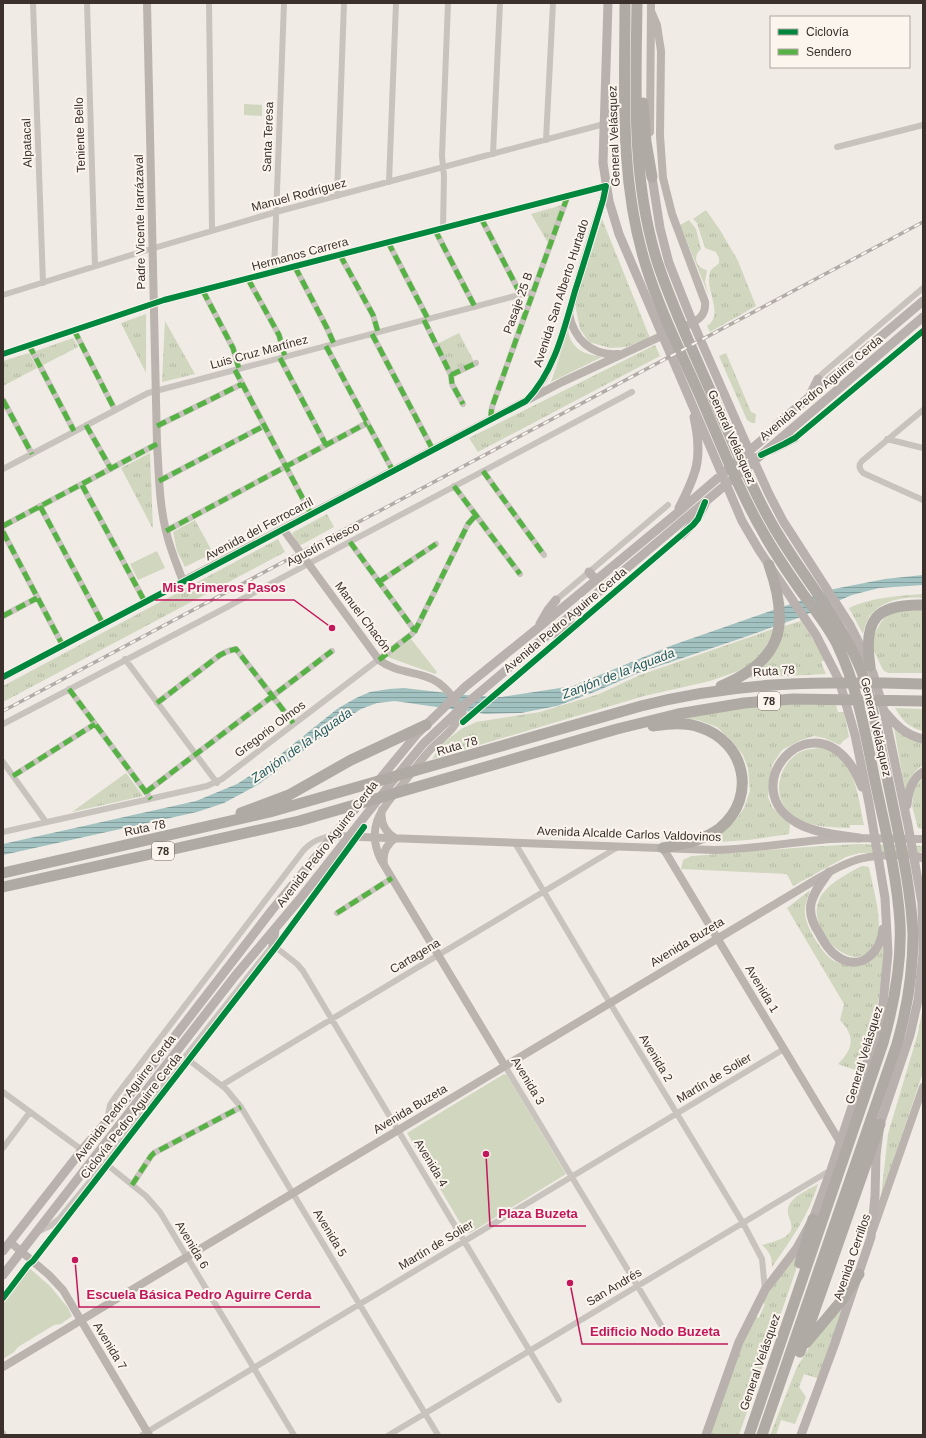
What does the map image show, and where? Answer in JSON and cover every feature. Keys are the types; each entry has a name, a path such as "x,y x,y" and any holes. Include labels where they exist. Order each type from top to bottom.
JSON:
{"highway":[{"name":"General Velásquez","path":"625,3 625,124 629,192 635,227 664,327 763,533 820,617 836,643 849,672 860,708 879,824 893,869 898,904 900,944 899,962 892,1010 883,1043 749,1435"},
{"name":"General Velásquez","path":"637,3 636,128 643,200 648,230 655,253 739,442 748,475 771,522 813,587 836,612 848,641 868,671 880,709 896,824 910,903 913,942 909,990 902,1026 762,1435"},
{"path":"637,38 642,71 646,142 652,177"},
{"path":"706,692 741,677 758,665 772,648 780,626 779,604 776,587 769,565"},
{"path":"868,671 868,635 875,619 882,612 891,608 903,606 923,606"},
{"name":"Ruta 78","path":"3,873 208,828 335,795 641,706 706,692 764,685 816,682 923,684"},
{"name":"78","path":"3,887 240,835 324,814 617,730 699,710 769,701 817,699 923,701"},
{"path":"617,730 670,724 698,726 712,732 725,742 739,763 742,777 742,792 736,808 726,822 712,833 702,838 663,848"},
{"path":"208,828 231,817 289,794 351,760 426,725"},
{"path":"800,1352 880,1124"},
{"path":"778,1352 794,1286 813,1219"},
{"path":"776,1395 800,1352 842,1300 859,1274"}],"main road":[{"name":"Padre Vicente Irarrázaval","path":"147,3 159,481 161,507 170,548 183,582"},
{"name":"Avenida San Alberto Hurtado","path":"608,3 603,163 606,186 610,206 619,234 664,327"},
{"path":"651,7 650,127 652,177 656,211 685,318"},
{"name":"Avenida del Ferrocarril","path":"183,582 562,382 620,354 698,320 703,314 705,307 704,297 672,214 663,178 660,136 660,46 657,25 651,7"},
{"name":"Avenida San Alberto Hurtado","path":"526,401 539,386 550,368 603,200 606,186"},
{"name":"Avenida Pedro Aguirre Cerda","path":"3,1251 82,1150 128,1097 272,910 400,754 437,713 461,690 676,514 762,440 782,420 923,301"},
{"path":"568,313 572,328 580,340 585,344 602,353 620,354"},
{"name":"Avenida Pedro Aguirre Cerda","path":"3,1275 231,981 275,929 414,755 461,716 479,693 923,317"},
{"path":"676,514 694,478 698,460 697,433 679,360"},
{"path":"810,396 818,379"},
{"path":"687,389 716,463 742,521 789,596 806,620 822,646 835,672 848,708 869,803"},
{"path":"761,455 795,438"},
{"path":"739,442 758,469 783,521 825,586 836,612"},
{"path":"682,535 698,519 705,502"},
{"name":"Manuel Chacón","path":"283,529 379,660 390,666 436,680 447,689 461,716"},
{"path":"589,572 596,580"},
{"path":"538,628 548,610 556,600"},
{"path":"545,637 576,625"},
{"path":"880,709 906,733 923,739"},
{"path":"871,1237 876,1155 880,1124 906,1049 917,1010 923,954 922,906 916,869 906,813 880,709"},
{"path":"374,837 376,822 382,810 428,753 447,734 461,716"},
{"path":"706,1435 739,1342 766,1290 797,1248 813,1219 875,1038 883,1004 888,953 886,898 881,868 879,824 858,777 848,761 837,751 823,744 808,744 796,748 785,756 774,774 773,788 780,808 790,818 801,825 813,829 859,838"},
{"path":"906,813 907,801 912,784 915,778 923,772"},
{"path":"382,810 382,821 384,828 394,838 388,844 384,852 384,865"},
{"name":"Avenida Alcalde Carlos Valdovinos","path":"334,836 732,850 830,839 923,839"},
{"name":"Avenida 3","path":"374,837 378,854 384,865 505,1066"},
{"name":"Avenida 1","path":"663,848 840,1142"},
{"path":"886,898 883,932 878,948 871,956 862,960 852,961 842,959 833,953 824,943 813,924 811,904 814,895 829,872 846,863 863,857 886,854 920,857"},
{"name":"Avenida Buzeta","path":"3,1367 829,872"},
{"path":"273,945 275,929"},
{"name":"Avenida Cerrillos","path":"801,1435 835,1343 923,1086"},
{"name":"Avenida 7","path":"10,1242 58,1284 67,1296 146,1434"}],"street":[{"name":"Alpatacal","path":"33,3 43,283"},
{"name":"Teniente Bello","path":"87,3 95,266"},
{"path":"209,3 212,231"},
{"name":"Santa Teresa","path":"274,272 284,3"},
{"path":"337,196 344,3"},
{"path":"389,182 396,3"},
{"path":"443,228 442,156 448,3"},
{"path":"493,154 500,3"},
{"path":"546,140 552,3"},
{"name":"Manuel Rodríguez","path":"3,295 153,248 276,212 604,124"},
{"path":"837,147 923,125"},
{"name":"Hermanos Carrera","path":"3,354 154,303 606,186"},
{"name":"Pasaje 25 B","path":"492,419 492,407 568,195"},
{"path":"481,218 521,295"},
{"path":"435,230 475,307"},
{"path":"388,242 426,320 451,375 452,384 463,404"},
{"path":"340,255 373,315 375,333 433,450"},
{"path":"295,267 334,344"},
{"path":"248,279 280,335 282,357 326,445"},
{"name":"Avenida Pedro Aguirre Cerda","path":"818,379 923,288"},
{"path":"203,291 233,348 237,369 242,384 311,514"},
{"name":"Luis Cruz Martínez","path":"3,469 142,395 156,390 534,291"},
{"path":"74,330 114,410"},
{"name":"Avenida Pedro Aguirre Cerda","path":"795,438 923,330"},
{"path":"29,345 74,431"},
{"path":"326,346 393,471"},
{"path":"451,375 476,363"},
{"path":"157,426 242,384"},
{"name":"Agustín Riesco","path":"3,724 632,392"},
{"path":"3,400 32,454"},
{"path":"923,410 862,461 859,468 863,473 923,500"},
{"path":"166,531 367,423"},
{"path":"86,425 111,469"},
{"path":"159,481 264,426"},
{"path":"887,439 923,448"},
{"path":"3,526 157,444"},
{"path":"483,471 544,555"},
{"path":"82,484 145,602"},
{"path":"454,486 520,574"},
{"name":"Avenida Pedro Aguirre Cerda","path":"556,600 668,505"},
{"path":"40,506 104,624"},
{"name":"Gregorio Olmos","path":"3,832 217,783 415,631 468,524 476,515"},
{"path":"3,532 63,646"},
{"name":"Avenida Pedro Aguirre Cerda","path":"461,716 496,692 682,535"},
{"path":"350,542 415,631"},
{"path":"379,582 436,544"},
{"name":"Avenida del Ferrocarril","path":"3,677 183,582"},
{"path":"3,616 37,598"},
{"path":"157,703 220,655 236,649 294,724"},
{"path":"146,792 332,651"},
{"path":"126,659 217,783"},
{"path":"69,689 151,799"},
{"path":"13,776 95,724"},
{"path":"3,762 46,822"},
{"name":"Avenida Pedro Aguirre Cerda","path":"107,1122 112,1101 303,851 315,840 334,836"},
{"name":"Avenida 2","path":"515,842 610,1003 743,1222 762,1259 766,1290"},
{"name":"Cartagena","path":"222,1085 619,846"},
{"path":"337,913 392,878"},
{"name":"Avenida Pedro Aguirre Cerda","path":"37,1232 57,1221 105,1163 185,1057 273,945"},
{"name":"Avenida 4","path":"273,945 297,964 303,971 559,1400"},
{"name":"Martín de Solier","path":"146,1434 571,1176 784,1049"},
{"name":"Avenida 5","path":"185,1057 231,1093 241,1107 438,1435"},
{"name":"Avenida 3","path":"505,1066 667,1335"},
{"path":"3,1092 82,1150"},
{"path":"132,1185 154,1153 241,1107"},
{"path":"3,1148 30,1112"},
{"name":"Avenida 6","path":"105,1163 146,1196 157,1208 294,1435"},
{"name":"San Andrés","path":"389,1435 831,1170"}],"green space":[{"path":"244,104 262,105 262,116 244,115"},
{"path":"562,205 548,243 531,214"},
{"path":"706,210 720,230 738,261 756,306 710,332 707,326 712,321 714,308 709,279 710,272 719,263 719,258 716,252 705,248 697,223 693,219"},
{"path":"602,219 650,338 626,347 610,348 589,342 580,329 576,309 576,299"},
{"path":"689,220 696,229 701,249 698,252 696,262 700,267 707,270 705,282 709,296 680,225"},
{"path":"146,314 146,373 121,323"},
{"path":"165,321 195,374 162,382"},
{"path":"568,331 572,343 576,347 584,352 602,357 551,382"},
{"path":"459,333 474,362 452,373 437,344"},
{"path":"73,338 78,347 43,365 36,351"},
{"path":"655,345 660,356 478,452 469,438"},
{"path":"29,353 37,368 3,386 3,361"},
{"path":"726,353 751,412 756,414 755,423 747,420 719,356"},
{"path":"150,453 153,529 121,468"},
{"path":"327,514 334,527 299,546 292,533"},
{"path":"195,520 213,553 185,567 177,551 173,532"},
{"path":"278,539 285,552 3,702 3,686"},
{"path":"157,551 165,568 138,580 130,564"},
{"path":"923,594 923,598 899,599 884,604 871,614 863,634 849,608 876,599"},
{"path":"923,610 923,673 888,673 883,670 872,647 873,637 881,622 890,612"},
{"path":"801,621 825,660 821,662 826,674 749,678 784,626"},
{"path":"776,628 758,660 741,670 710,681 644,696 432,759 442,744 461,729 476,722 540,712 599,694 640,675"},
{"path":"411,639 437,672 435,674 385,656"},
{"path":"793,704 836,705 838,712 844,712 849,737 840,745 824,738 814,736 801,740 782,750 772,765 768,797 772,807 790,824 789,834 748,840 703,843 736,820 744,808 750,791 748,768 743,755 731,740 717,727 698,720 680,718 730,709"},
{"path":"895,708 923,709 923,731 918,730 906,723"},
{"path":"894,728 905,736 923,742 923,765 911,778 906,795"},
{"path":"818,748 830,750 840,757 847,765 856,789 864,825 850,825 850,828 811,824 794,816 783,805 779,788 785,767 794,756 800,752"},
{"path":"126,773 143,796 72,812"},
{"path":"923,778 923,829 918,828 912,806 914,788"},
{"path":"857,844 923,846 923,852 859,853 846,857 793,886 787,874 681,869 683,860 692,856"},
{"path":"862,866 869,867 878,910 879,926 878,933 871,949 861,956 850,956 838,950 828,940 820,927 817,913 819,900 826,889 850,872"},
{"path":"810,890 805,908 806,919 815,938 831,959 845,965 861,965 872,960 885,945 883,971 875,1022 858,1071 838,1064 847,1053 851,1043 849,1032 840,1020 844,1004 787,908"},
{"path":"923,1007 923,1072 881,1197 888,1134 918,1033"},
{"path":"504,1074 507,1075 566,1174 470,1233 465,1231 407,1133"},
{"path":"818,1184 810,1206 804,1217 772,1267 770,1255 762,1245 781,1239 789,1234 791,1225 788,1207 793,1199"},
{"path":"802,1247 798,1264 739,1435 709,1435 754,1316 759,1318 765,1304 762,1302"},
{"path":"28,1267 50,1286 68,1308 72,1316 61,1324 54,1325 18,1347 14,1352 3,1359 3,1298"},
{"path":"845,1305 820,1379 804,1374 799,1387 806,1397 795,1424 781,1420 776,1435 770,1435 797,1367 814,1340"}],"water":[{"name":"Zanjón de la Aguada","path":"923,575 923,585 879,588 852,595 798,618 638,673 597,691 557,706 521,713 485,714 395,701 377,703 361,709 347,718 259,784 224,803 197,812 3,855 3,844 196,801 237,784 271,762 337,709 370,692 404,688 464,695 501,697 573,686 673,645 834,589 885,579"}],"railway":[{"path":"3,711 923,222"}],"marked path":[{"path":"492,419 492,407 568,195"},
{"path":"481,218 521,295"},
{"path":"435,230 475,307"},
{"path":"388,242 428,319"},
{"path":"340,255 373,315 378,332"},
{"path":"295,267 334,344"},
{"path":"248,279 279,335 285,357"},
{"path":"203,291 233,348 239,369"},
{"path":"424,320 451,375 452,384 463,404"},
{"path":"74,330 115,410"},
{"path":"372,334 433,450"},
{"path":"29,345 74,431"},
{"path":"326,346 393,471"},
{"path":"280,358 326,445"},
{"path":"451,375 476,363"},
{"path":"235,370 311,514"},
{"path":"157,426 242,384"},
{"path":"3,400 32,454"},
{"path":"166,531 367,423"},
{"path":"86,425 111,469"},
{"path":"159,481 264,426"},
{"path":"3,526 157,444"},
{"path":"483,471 544,555"},
{"path":"82,485 145,602"},
{"path":"454,486 520,574"},
{"path":"40,506 103,624"},
{"path":"379,660 415,631 468,524 476,515"},
{"path":"3,532 63,646"},
{"path":"350,542 415,631"},
{"path":"379,582 436,544"},
{"path":"3,616 37,598"},
{"path":"157,703 220,655 236,649 294,724"},
{"path":"146,792 332,651"},
{"path":"69,689 151,799"},
{"path":"13,776 95,724"},
{"path":"337,913 392,878"},
{"path":"132,1185 154,1153 241,1107"}],"cycle path":[{"path":"3,354 164,300 606,186 557,349 544,376 526,401 3,677"},
{"path":"761,455 795,438 923,331"},
{"path":"463,722 693,525 698,519 705,502"},
{"name":"Ciclovía Pedro Aguirre Cerda","path":"3,1298 276,947 364,827"}],"place":[{"name":"Mis Primeros Pasos","path":"332,628"},
{"name":"Plaza Buzeta","path":"486,1154"},
{"name":"Escuela Básica Pedro Aguirre Cerda","path":"75,1260"},
{"name":"Edificio Nodo Buzeta","path":"570,1283"}]}
